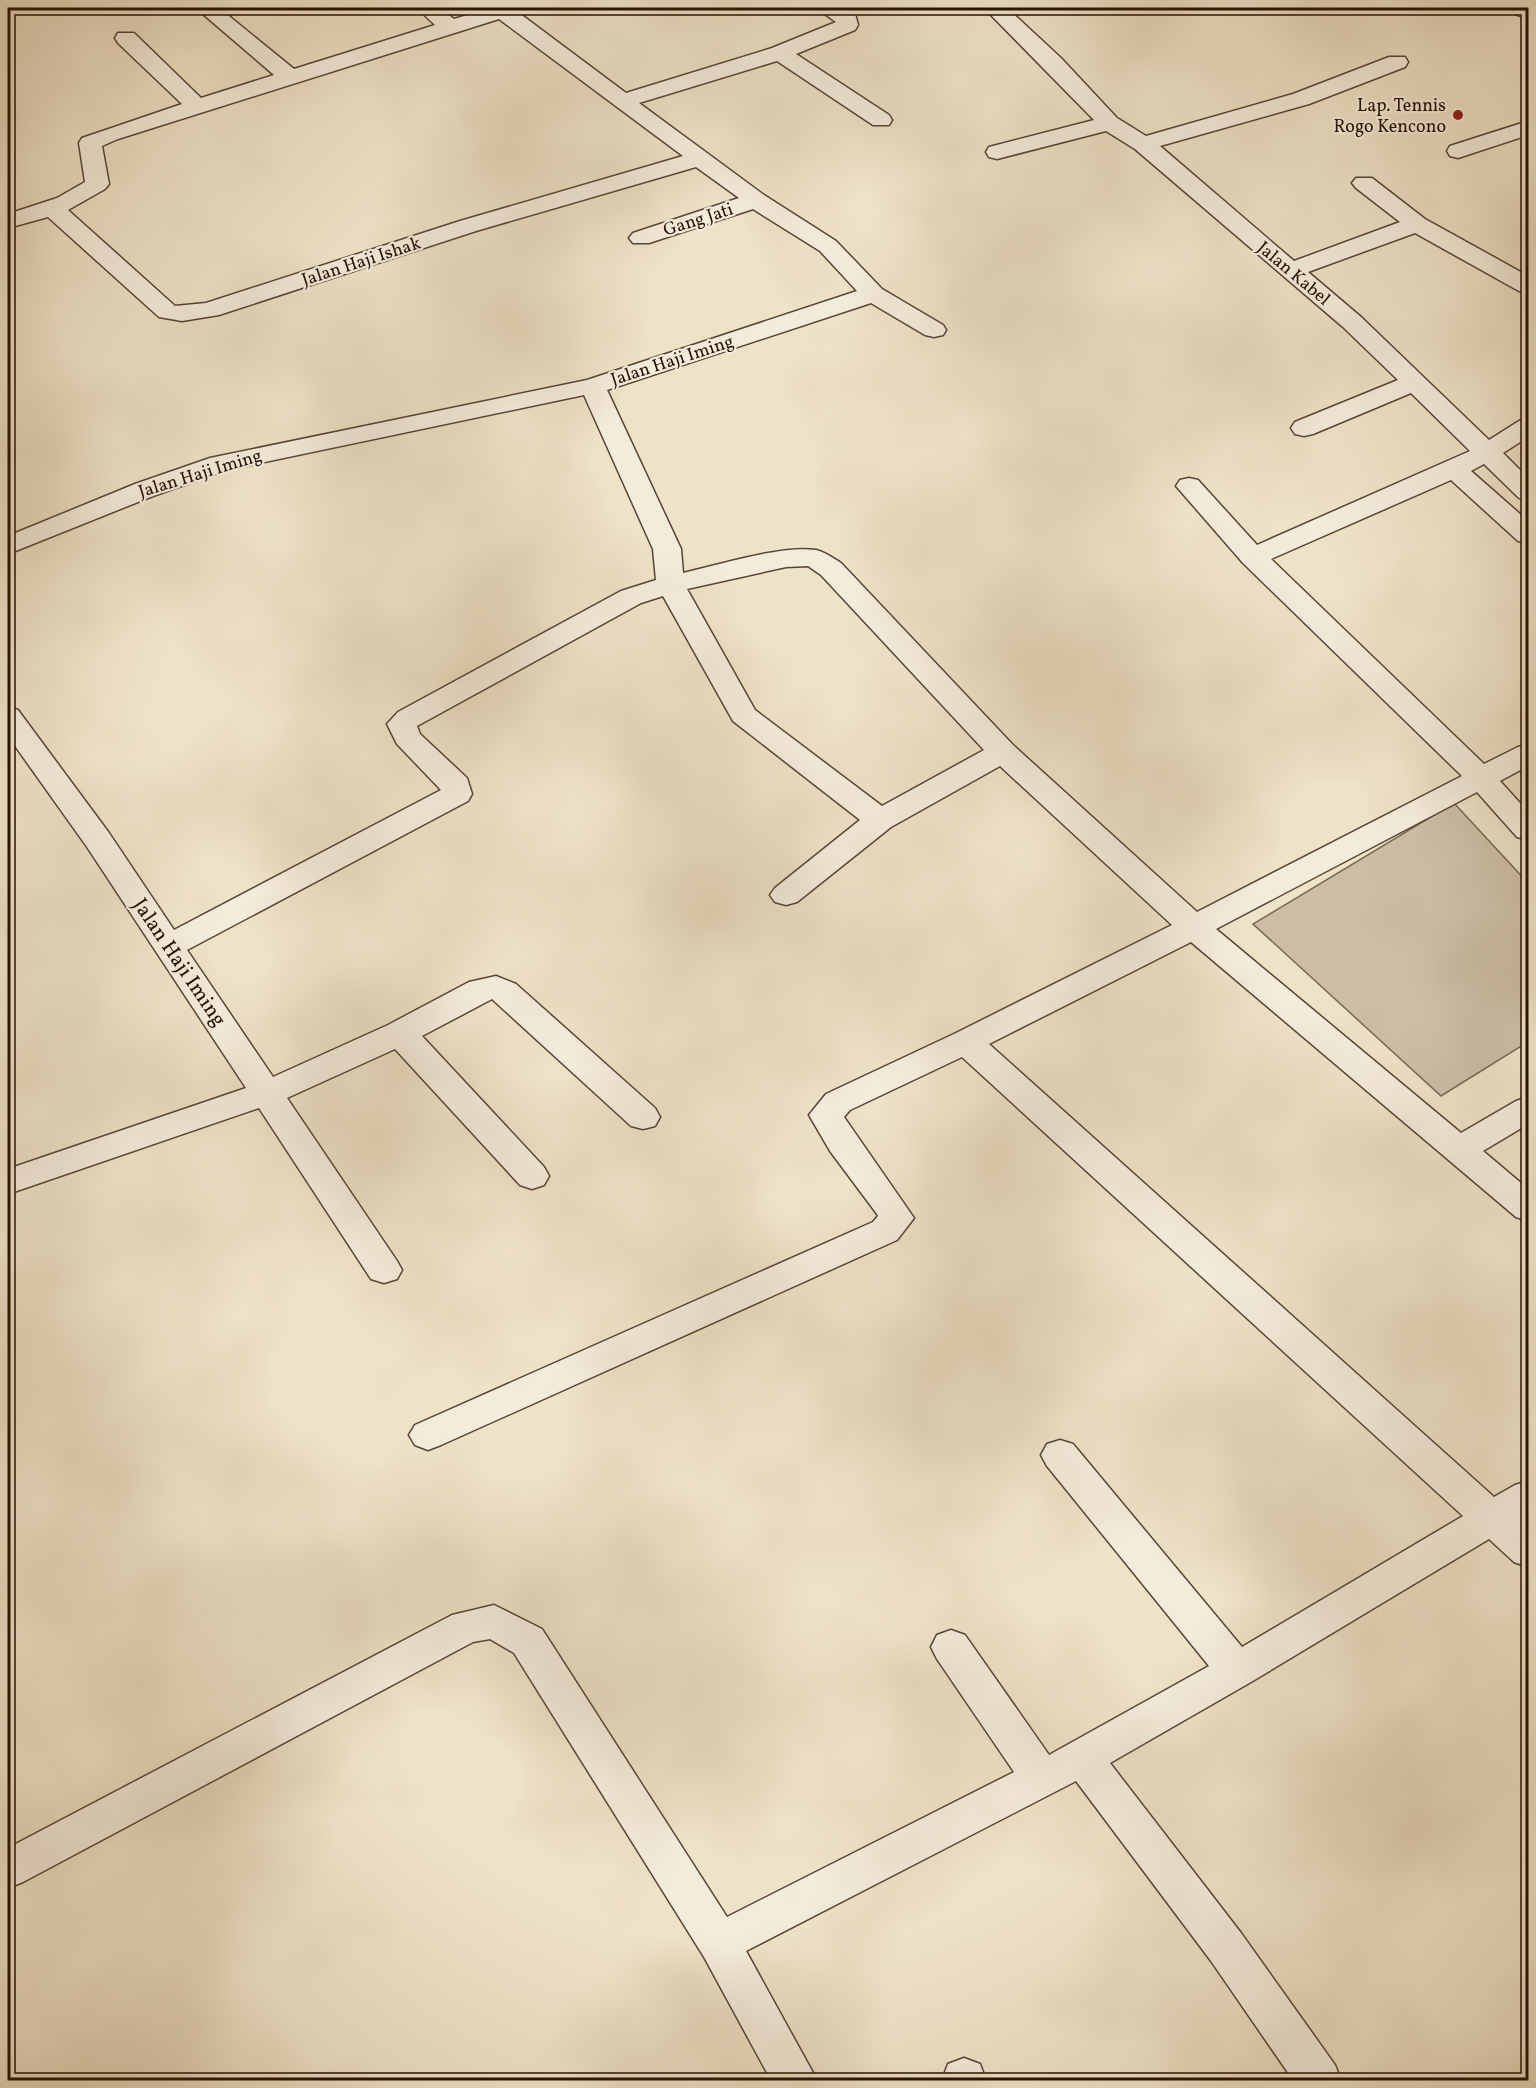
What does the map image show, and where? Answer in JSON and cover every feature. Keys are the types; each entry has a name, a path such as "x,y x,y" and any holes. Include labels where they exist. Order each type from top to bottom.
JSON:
{"street":[{"path":"207,8 292,79"},
{"path":"427,8 451,28"},
{"path":"621,101 780,53 847,25 847,19 829,8"},
{"name":"Jalan Kabel","path":"995,8 1053,63 1109,123 1143,144 1352,322 1528,492"},
{"path":"1517,8 1528,13"},
{"path":"8,221 53,209 84,195 97,184 90,143 110,134 292,79 508,9 621,101 756,200 843,259 851,272 873,294 934,330"},
{"path":"126,38 198,108"},
{"path":"780,53 881,120"},
{"path":"1143,144 1301,99 1396,62"},
{"path":"997,152 1109,123"},
{"path":"1458,151 1528,128"},
{"name":"Jalan Haji Ishak","path":"53,209 168,312 182,314 210,310 468,226 700,158"},
{"path":"1364,183 1417,224 1528,286"},
{"name":"Gang Jati","path":"641,238 756,200"},
{"path":"1292,270 1417,224"},
{"name":"Jalan Haji Iming","path":"8,546 144,490 219,464 284,448 593,386 873,294"},
{"path":"1304,428 1416,382"},
{"path":"593,386 667,549 670,585 743,715 880,820"},
{"path":"1253,556 1486,453 1528,426"},
{"path":"1454,468 1528,535"},
{"path":"1189,486 1253,556 1481,778 1528,830"},
{"path":"169,946 457,794 456,785 407,738 402,724 408,718 631,597 670,585 794,557 814,558 825,563 1003,752 1194,927 1528,1208"},
{"name":"Jalan Haji Iming","path":"8,716 98,840 384,1270"},
{"path":"786,895 880,820 1003,752"},
{"path":"428,1435 885,1231 897,1218 887,1200 834,1133 826,1115 838,1102 857,1091 966,1042 1528,754"},
{"path":"8,1182 267,1093 400,1033 480,990 496,987 505,992 643,1117"},
{"path":"400,1033 532,1176"},
{"path":"966,1042 1494,1517 1528,1551"},
{"path":"1459,1150 1528,1109"},
{"path":"1060,1455 1238,1670"},
{"path":"719,1943 1082,1758 1238,1670 1528,1496"},
{"path":"8,1869 466,1627 494,1622 528,1641 719,1943 795,2080"},
{"path":"951,1647 1042,1779"},
{"path":"1082,1758 1226,1947 1319,2080"}],"shaded area":[{"path":"1454,803 1528,883 1528,1042 1441,1096 1253,924"}],"place":[{"name":"Lap. Tennis Rogo Kencono","path":"1458,115"}]}
